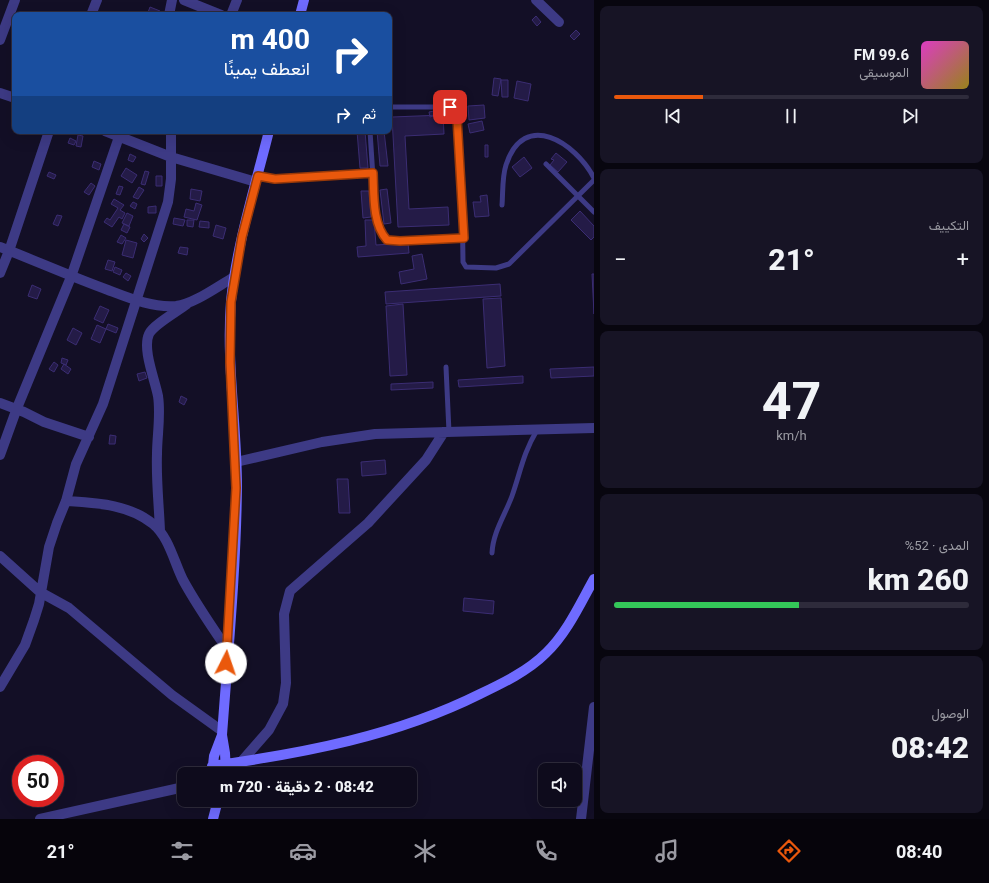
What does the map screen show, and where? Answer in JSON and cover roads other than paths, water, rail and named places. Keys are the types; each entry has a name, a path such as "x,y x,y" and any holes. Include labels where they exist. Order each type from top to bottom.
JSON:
{"main road":[{"path":"301,12 304,0"},
{"path":"226,767 222,733 235,537 236,462 230,362 231,308 234,277 242,237 268,134"},
{"path":"231,767 242,762 382,733 441,713 495,687 534,663 554,646 594,580"},
{"path":"213,767 222,733"},
{"path":"213,819 215,807"}],"street":[{"path":"0,40 15,0"},
{"path":"93,12 97,0"},
{"path":"170,12 172,0"},
{"path":"184,0 214,12"},
{"path":"232,12 237,0"},
{"path":"536,0 559,22"},
{"path":"0,93 12,97"},
{"path":"0,273 4,249 48,134"},
{"path":"0,456 17,408 71,277 120,134 171,157 257,179"},
{"path":"0,687 25,645 39,604 49,547 66,501 76,464 104,404 168,202 171,179 171,134"},
{"path":"4,249 71,277 136,300 166,306 178,306 190,301 234,277"},
{"path":"190,301 174,315 154,327 149,334 149,360 159,399 157,455 160,530 197,605 227,649"},
{"path":"0,403 17,408 44,422 89,437"},
{"path":"236,462 322,442 376,434 594,428"},
{"path":"242,762 269,730 283,704 286,683 284,614 290,591 368,523 426,460 447,432"},
{"path":"66,501 117,506 146,519 160,530"},
{"path":"0,556 40,592 70,608 172,695 222,733"},
{"path":"581,819 594,707"},
{"path":"40,819 177,789"}],"lane":[{"path":"392,107 450,107 455,110 457,118 464,238 463,262 466,267 496,268 506,266 517,258 594,179 586,163 557,139 544,135 534,135 522,140 512,152 505,166 502,205"},
{"path":"370,134 377,218 382,233 387,240 400,241 464,238"},
{"path":"546,164 594,212"},
{"path":"257,179 373,173"},
{"path":"446,367 447,432"},
{"path":"492,554 495,535 512,496 520,464 537,430"}]}
